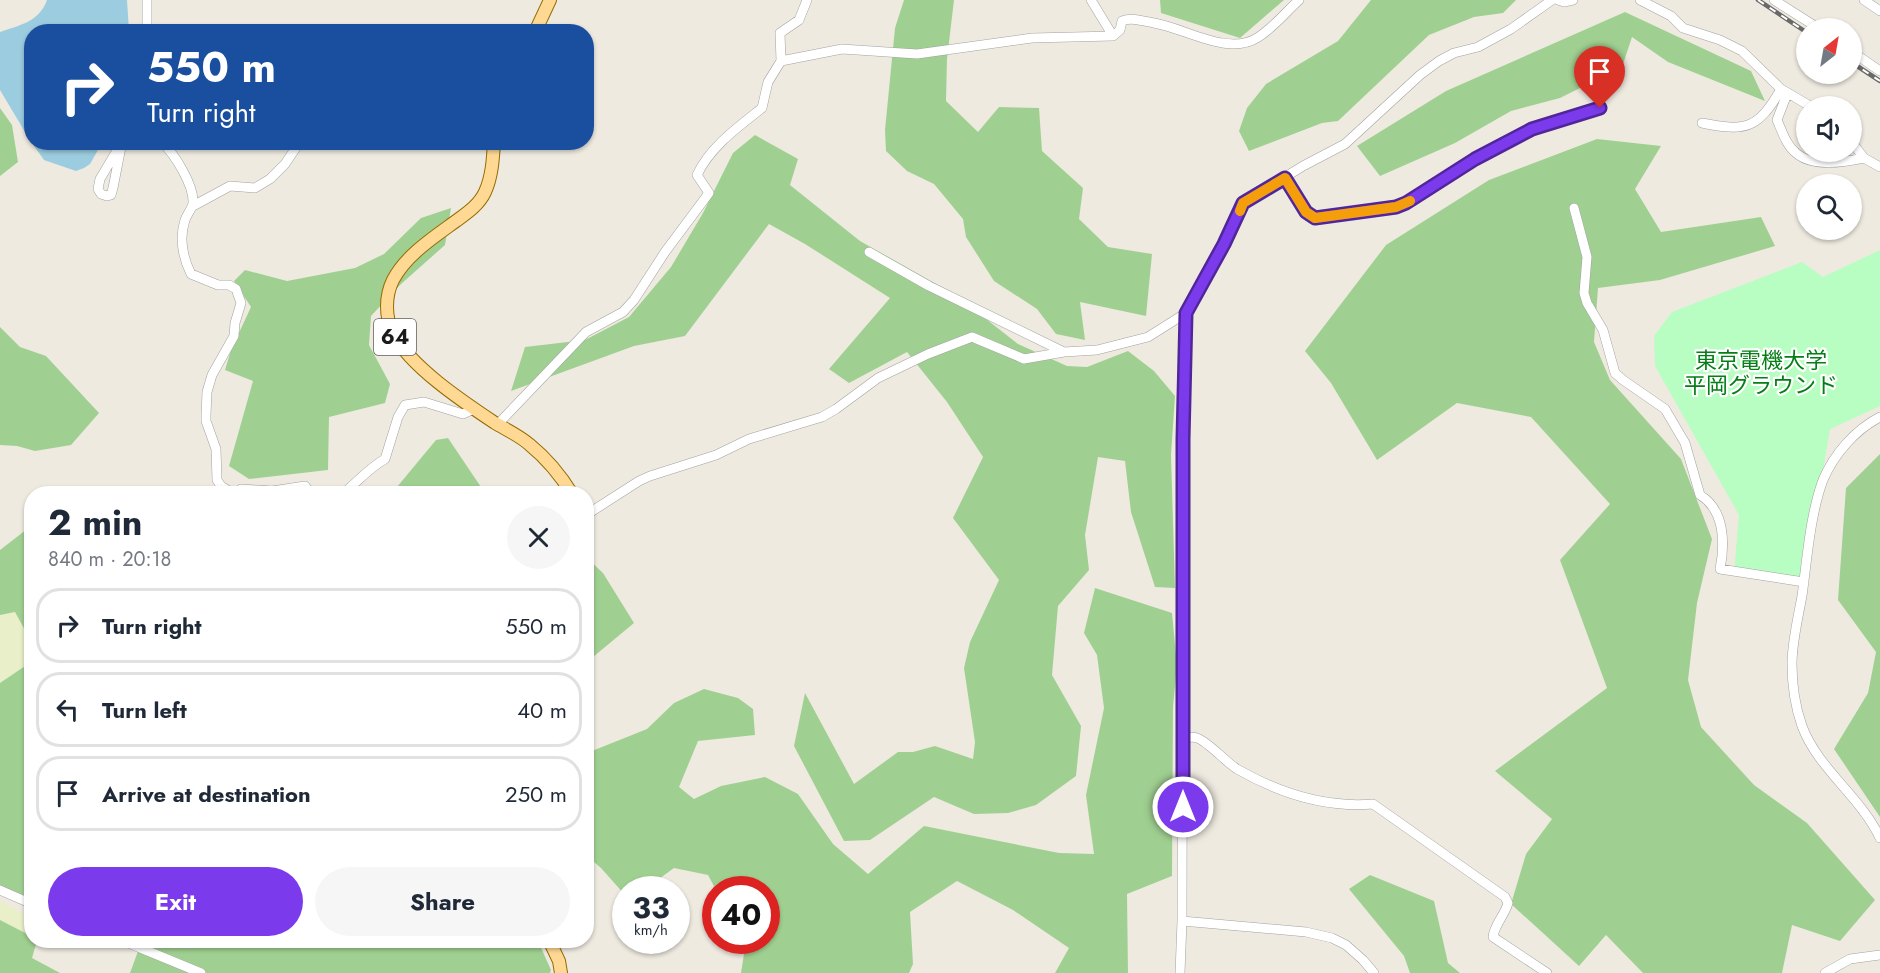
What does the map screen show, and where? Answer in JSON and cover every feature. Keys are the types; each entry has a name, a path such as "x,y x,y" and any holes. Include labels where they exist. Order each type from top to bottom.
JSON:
{"main road":[{"path":"539,24 550,0"},
{"name":"64","path":"493,150 489,180 479,202 402,266 389,290 388,318 392,332 412,360 474,409 530,444 566,486"},
{"path":"553,948 561,973"}],"street":[{"path":"147,0 147,24"},
{"path":"498,424 586,332 623,312 634,300 665,252 709,193 697,175 703,163 732,132 762,108 768,82 781,61 780,33 799,20 807,0"},
{"path":"1091,0 1113,36"},
{"path":"781,61 842,49 917,54 1032,38 1113,36 1120,30 1122,21 1129,18 1162,24 1222,44 1243,43 1256,38 1268,29 1299,0"},
{"path":"1180,973 1183,428 1186,313 1224,244 1243,203 1302,166 1345,144 1412,82 1439,61 1454,53 1479,47 1511,29 1552,0"},
{"path":"1558,0 1564,2 1573,0"},
{"path":"1640,0 1671,16 1683,28 1720,40 1742,51 1784,92 1796,98"},
{"path":"1774,0 1802,18"},
{"path":"1867,1 1880,11"},
{"path":"1862,59 1880,71"},
{"path":"1702,123 1728,128 1752,124 1766,114 1784,92"},
{"path":"1784,92 1777,120 1795,153 1807,159 1823,162 1840,163 1864,158"},
{"path":"1285,178 1306,212 1315,218 1396,207 1475,159 1532,129 1600,108"},
{"path":"117,150 100,179 98,189 101,194 107,196 111,195 120,150"},
{"path":"170,150 180,166 192,195 193,206"},
{"path":"220,486 217,480 216,448 206,421 207,392 212,375 234,336 241,303 236,290 229,285 204,280 191,274 182,246 183,228 193,206 230,186 255,188 270,179 285,164 294,150"},
{"path":"1862,155 1880,167"},
{"path":"1574,208 1587,257 1584,293 1587,303 1603,330 1615,373 1665,409 1684,443 1700,495 1708,500 1720,523 1722,556 1720,569 1804,582"},
{"path":"869,252 928,286 1064,352"},
{"path":"594,510 650,476 716,455 749,439 822,417 836,410 878,378 928,354 972,337 1024,359 1064,352 1097,350 1148,337 1186,313"},
{"path":"352,486 370,468 386,459 398,417 405,405 423,402 463,414 474,409"},
{"path":"1880,417 1862,428 1847,443 1823,480 1811,535 1792,662 1794,698 1803,729 1818,755 1860,808 1880,838"},
{"path":"1183,738 1197,738 1233,766 1274,788 1329,804 1350,806 1373,804 1505,897 1508,903 1507,909 1493,937 1547,973"},
{"path":"0,890 24,900"},
{"path":"1182,921 1306,933 1332,938 1346,945 1374,973"},
{"path":"140,948 201,973"},
{"path":"1825,973 1850,959 1880,955"}],"green space":[{"path":"904,0 954,0 947,59 946,101 978,132 999,107 1039,108 1042,151 1083,188 1079,219 1108,247 1152,254 1146,316 1080,302 1085,340 1056,334 1037,309 994,281 966,237 963,219 934,184 907,171 886,151 885,130 895,28"},
{"path":"1160,0 1284,0 1240,38 1161,13"},
{"path":"1371,0 1516,0 1503,13 1474,17 1429,35 1338,121 1322,123 1249,151 1239,131 1247,108 1266,84 1338,41"},
{"path":"1625,12 1751,71 1765,101 1668,62 1632,37 1622,67 1560,98 1511,111 1455,143 1380,176 1357,146 1446,91"},
{"path":"0,108 12,125 18,162 0,176"},
{"path":"755,135 798,159 790,185 860,241 954,294 1018,344 1067,366 1087,367 1128,351 1154,371 1175,396 1171,455 1175,588 1155,587 1131,512 1125,461 1098,457 1085,535 1089,570 1058,606 1052,675 1081,726 1076,776 1036,805 1008,813 974,814 934,797 870,840 844,841 794,746 805,693 854,784 898,752 913,752 935,746 973,759 975,742 964,668 970,642 999,580 953,518 983,457 947,402 907,352 849,383 829,369 890,298 769,224 685,336 634,346 511,391 525,347 585,340 629,317 671,267 703,213 733,153"},
{"path":"1597,139 1661,146 1635,189 1661,232 1761,217 1775,246 1660,280 1598,288 1594,342 1610,380 1681,459 1712,539 1697,603 1688,680 1701,727 1754,785 1807,823 1875,900 1840,941 1792,925 1782,973 1643,973 1606,935 1579,966 1511,904 1526,854 1552,819 1495,771 1607,688 1560,560 1610,504 1531,417 1457,403 1377,460 1331,383 1305,351 1386,245 1489,180"},
{"path":"451,208 445,245 401,284 371,316 369,345 390,384 385,403 329,417 328,470 249,479 229,466 253,381 225,370 231,350 251,307 234,281 245,270 287,281 355,268 384,254 421,218"},
{"name":"東京電機大学 平岡グラウンド","path":"1880,250 1880,406 1830,429 1804,582 1734,572 1739,515 1655,366 1654,336 1672,312 1802,262 1823,277"},
{"path":"0,327 20,347 46,356 99,413 71,445 35,451 17,446 0,445"},
{"path":"448,438 480,486 398,486 436,440"},
{"path":"1880,454 1880,817 1834,749 1868,693 1876,652 1838,600 1846,488"},
{"path":"24,531 24,628 15,612 0,615 0,550"},
{"path":"594,565 603,573 634,623 594,656"},
{"path":"1095,588 1172,613 1177,666 1173,707 1172,876 1127,894 1128,973 1055,973 1069,948 1013,910 957,881 910,912 913,964 909,973 741,973 744,954 780,954 780,876 709,876 674,868 663,876 612,876 612,880 594,862 594,750 647,729 674,703 704,689 738,698 753,709 755,735 698,741 679,787 694,799 721,786 765,777 798,794 833,844 868,874 924,826 1059,853 1094,854 1086,795 1104,708 1097,655 1084,633"},
{"path":"15,612 24,628 24,667 0,683 0,615"},
{"path":"24,667 24,897 0,885 0,683"},
{"path":"1370,875 1434,901 1448,963 1460,973 1410,973 1404,956 1349,889"},
{"path":"0,901 24,914 24,932 0,920"},
{"path":"0,920 24,932 24,948 35,948 32,958 60,973 0,973"},
{"path":"139,948 541,948 551,970 550,973 130,973"}],"water":[{"path":"47,0 127,0 129,24 24,24 24,130 0,90 0,32 22,25 34,18"},
{"path":"37,150 98,150 90,164 76,171 44,160"}],"railway":[{"path":"1758,0 1796,25"},
{"path":"1862,69 1880,81"}],"slow traffic":[{"path":"1240,211 1243,203 1285,178 1306,212 1315,218 1396,207 1410,201"}],"route":[{"path":"1183,807 1183,417 1186,382 1184,345 1186,313 1224,244 1243,203 1285,178 1306,212 1315,218 1396,207 1475,159 1532,129 1600,108"}]}
